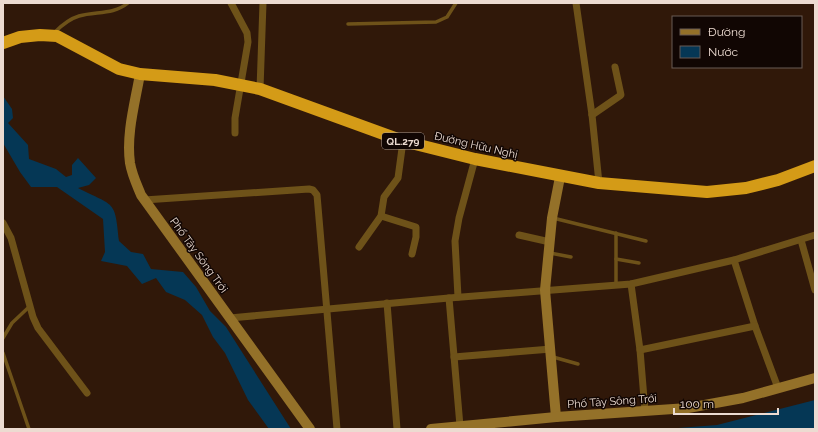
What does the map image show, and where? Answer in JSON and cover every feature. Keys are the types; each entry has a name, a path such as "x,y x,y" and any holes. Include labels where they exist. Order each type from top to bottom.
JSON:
{"highway":[{"name":"Đường Hữu Nghị","path":"3,43 20,37 40,35 51,36 66,40 119,68 140,74 215,80 260,89 403,141 475,159 560,177 598,183 707,192 746,188 778,180 815,166"}],"street":[{"path":"231,3 247,33 248,42 242,86 235,118 235,133"},
{"path":"260,89 263,3"},
{"path":"576,3 592,115 598,183"},
{"path":"592,115 621,95 615,67"},
{"name":"Phố Tây Sông Trới","path":"140,74 131,125 130,150 133,176 144,200 310,429"},
{"path":"359,247 381,216 384,197 396,181 399,174 403,141"},
{"path":"458,297 455,241 459,218 475,159"},
{"path":"556,417 545,290 552,218 560,177"},
{"path":"144,200 313,190 317,195 337,429"},
{"path":"381,216 416,227 416,237 412,254"},
{"path":"3,223 11,238 30,306 38,328 86,393"},
{"path":"519,235 550,248"},
{"path":"230,318 327,308 631,284 734,260 815,235"},
{"path":"801,240 815,290"},
{"path":"734,260 755,326 778,388"},
{"path":"631,284 640,350 645,411"},
{"path":"449,298 460,426"},
{"path":"387,303 397,429"},
{"path":"640,350 755,326"},
{"path":"454,357 551,353"},
{"name":"Phố Tây Sông Trới","path":"430,429 556,417 688,408 743,398 815,378"}],"lane":[{"path":"51,36 64,23 79,16 109,13 122,8 128,3"},
{"path":"348,24 436,22 447,17 456,3"},
{"path":"552,218 646,241"},
{"path":"616,233 616,286"},
{"path":"550,248 571,257"},
{"path":"616,259 639,263"},
{"path":"3,338 12,323 30,306"},
{"path":"3,353 29,429"},
{"path":"551,353 578,364"}],"water":[{"path":"3,96 12,109 13,118 8,123 28,145 29,159 56,169 66,177 72,175 72,165 78,158 96,178 89,185 78,188 111,206 116,218 119,241 131,252 143,254 151,269 183,272 196,287 210,311 226,327 291,429 269,429 248,400 225,353 213,337 202,315 185,300 166,292 156,278 142,284 127,266 101,261 105,252 103,219 57,187 31,187 20,172 3,143"},
{"path":"815,400 815,429 665,429 717,425"}]}
